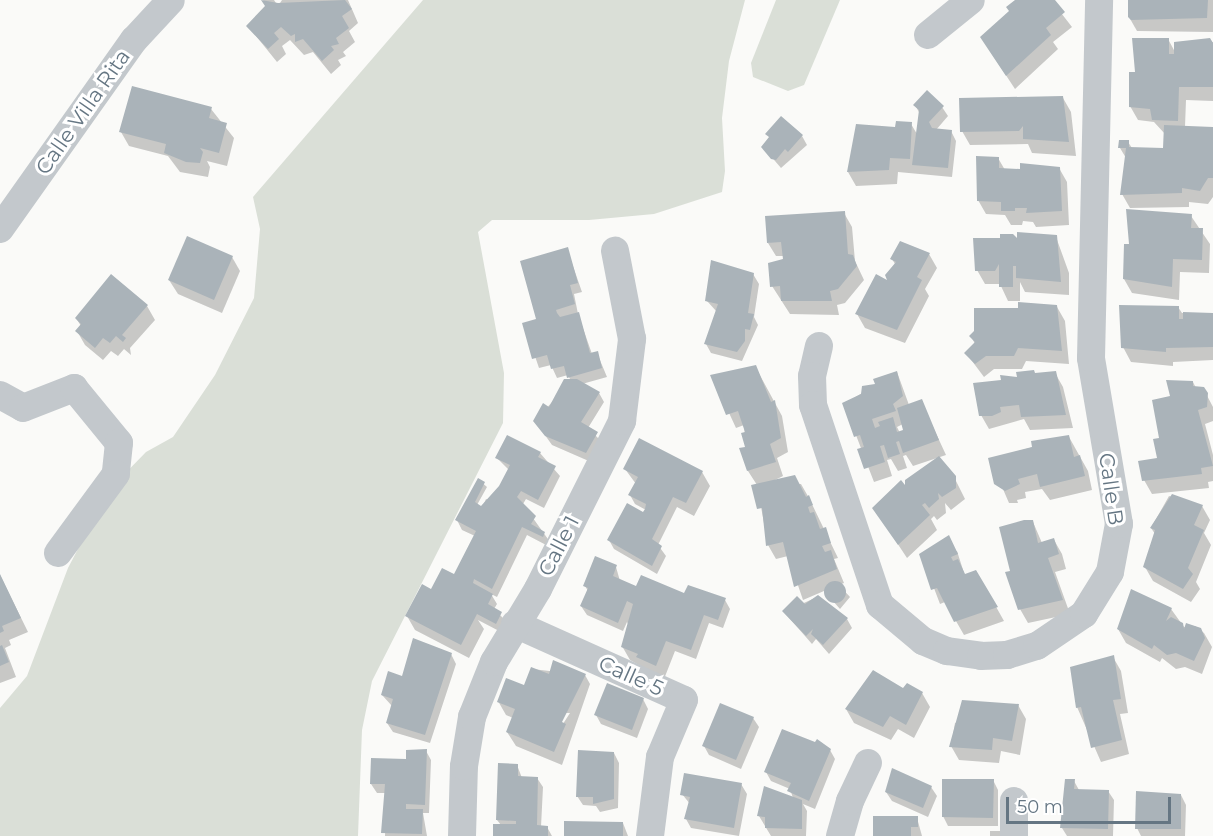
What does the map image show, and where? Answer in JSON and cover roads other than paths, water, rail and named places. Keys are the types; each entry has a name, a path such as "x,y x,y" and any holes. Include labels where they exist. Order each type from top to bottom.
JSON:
{"street":[{"name":"Calle Villa Rita","path":"0,229 134,40 171,0"},
{"path":"928,35 971,0"},
{"name":"Calle B","path":"819,346 812,376 813,405 870,582 880,605 892,618 923,641 947,651 981,656 1007,655 1037,646 1084,614 1110,572 1119,524 1091,358 1099,0"},
{"name":"Calle 1","path":"462,836 464,766 472,717 494,662 538,589 622,421 632,339 615,251"},
{"path":"0,395 23,408 74,388 119,443 116,474 58,553"},
{"name":"Calle 5","path":"515,624 684,700 660,757 650,836"},
{"path":"840,836 850,801 868,763"},
{"path":"1014,801 1014,836"}]}
